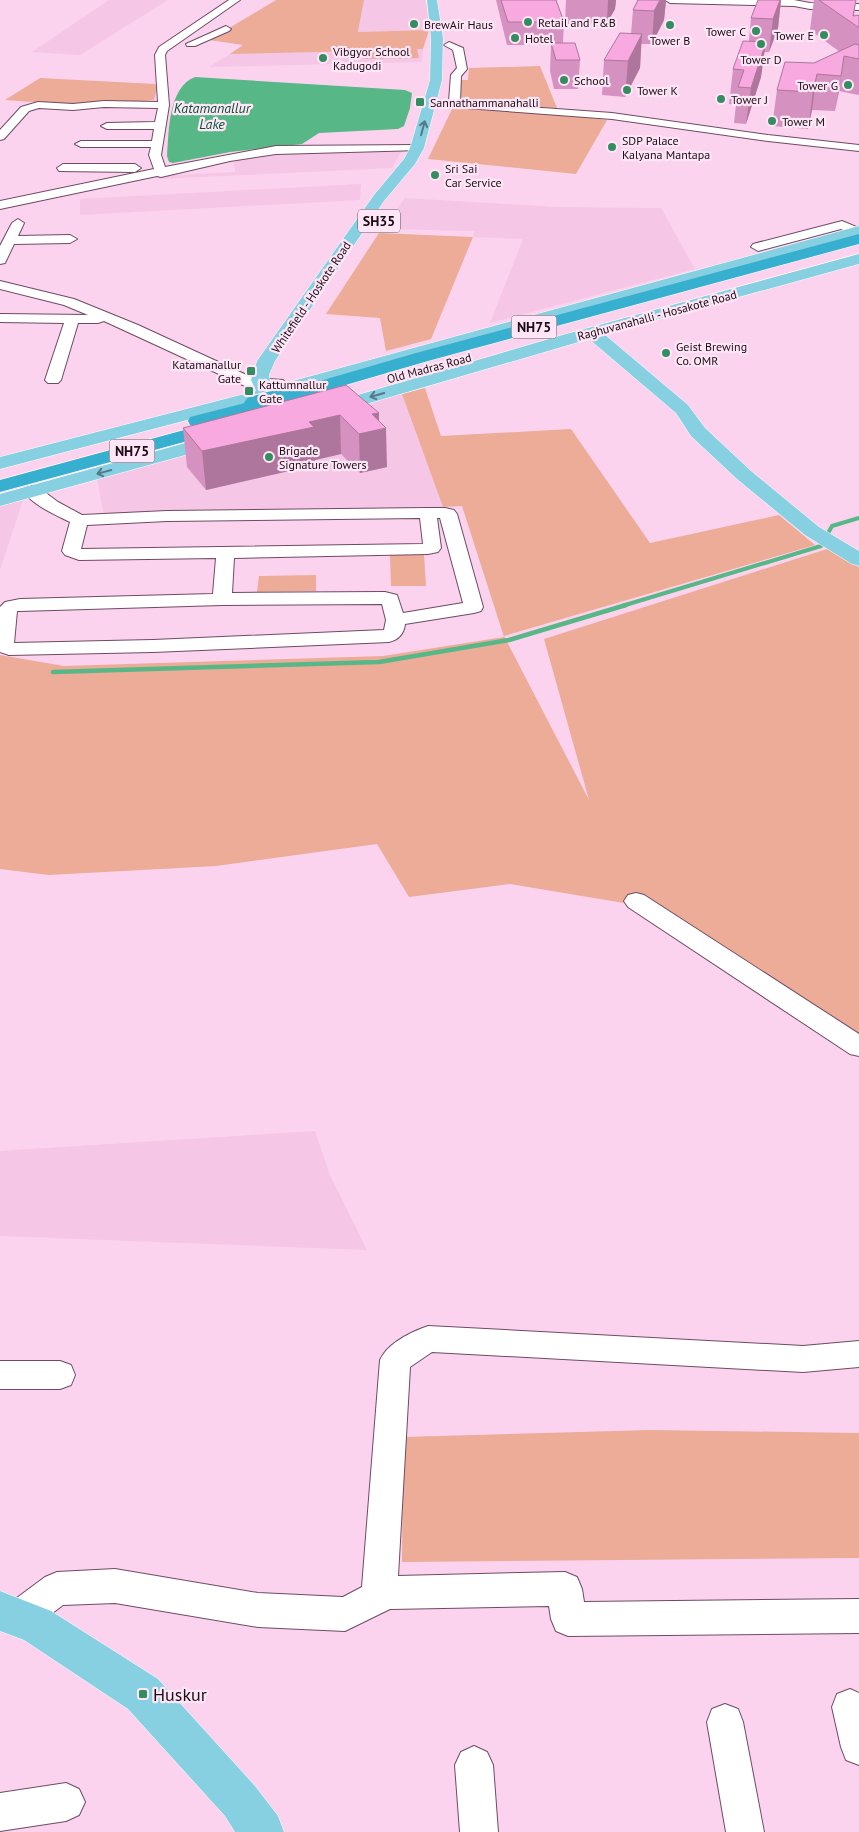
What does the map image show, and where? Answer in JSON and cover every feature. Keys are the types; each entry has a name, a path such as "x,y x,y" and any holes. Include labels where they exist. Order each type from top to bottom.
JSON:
{"highway":[{"name":"NH75","path":"0,475 282,398 422,357 774,263 855,229"},
{"name":"Old Madras Road","path":"0,486 282,398 392,378 858,256"}],"main road":[{"name":"Whitefield - Hoskote Road","path":"301,336 412,167 436,80 437,28 432,0"},
{"path":"440,120 449,104 450,85 450,45 443,0"},
{"name":"Whitefield - Hoskote Road","path":"282,398 260,374 266,362 374,204 433,145"},
{"name":"Old Madras Road","path":"282,398 855,229"},
{"name":"Raghuvanahalli - Hosakote Road","path":"282,398 592,333 858,256"},
{"path":"592,333 682,409 698,432 744,475 812,531 859,560"},
{"path":"0,463 282,398"},
{"path":"0,500 243,433"},
{"path":"9,1615 38,1625 143,1694 240,1801 262,1832"}],"street":[{"path":"146,157 157,144 161,125 164,105 161,58 164,49 235,0"},
{"path":"670,0 734,0 859,7"},
{"path":"822,6 831,18"},
{"path":"161,58 226,29"},
{"path":"430,103 612,116 744,135 859,148"},
{"path":"0,137 25,109 38,104 73,107 104,104 164,105"},
{"path":"107,126 161,125"},
{"path":"157,144 80,150 146,157 160,171"},
{"path":"0,205 104,185 160,171 230,157 276,150 417,148"},
{"path":"63,168 160,171"},
{"path":"83,176 98,177 104,185"},
{"path":"35,198 39,182"},
{"path":"0,260 18,223"},
{"path":"758,247 855,229"},
{"path":"11,240 70,239"},
{"path":"0,285 69,302 282,398"},
{"path":"0,289 16,289"},
{"path":"0,318 107,318"},
{"path":"53,380 72,319"},
{"path":"52,486 81,519"},
{"path":"32,491 52,506 81,519 448,514 474,607 396,620"},
{"path":"81,519 72,551 79,555 428,549 432,548 428,513"},
{"path":"222,599 225,552"},
{"path":"386,598 390,599 396,620 395,630 389,636 144,646 9,649 4,647 8,609 12,606 222,599 386,598"},
{"path":"636,901 859,1047"},
{"path":"9,1615 57,1589 115,1586 258,1610 345,1614 379,1597 395,1360 428,1339 803,1359 859,1354"},
{"path":"0,1375 60,1375"},
{"path":"380,1593 565,1589 568,1619 859,1616"},
{"path":"850,1706 859,1747"},
{"path":"725,1722 745,1832"},
{"path":"474,1765 479,1832"},
{"path":"0,1812 66,1802"}],"shaded area":[{"path":"109,0 168,0 80,55 32,52"},
{"path":"276,0 364,0 358,32 429,30 423,49 417,49 419,58 363,59 361,51 230,54 243,45 209,40"},
{"path":"364,0 425,0 429,14 429,30 358,32"},
{"name":"Vibgyor School Kadugodi","path":"423,49 422,62 209,67 230,54"},
{"path":"540,66 557,108 456,101 460,80 468,80 469,68"},
{"path":"40,78 155,84 157,89 154,100 135,102 80,103 5,100"},
{"path":"453,107 607,120 576,174 428,159"},
{"path":"403,149 392,168 159,179 159,176 235,172 234,160 265,154"},
{"path":"361,184 360,200 80,215 80,199"},
{"path":"405,198 557,207 661,208 695,269 490,323 523,239 473,237 474,231 383,229"},
{"path":"379,233 473,237 431,339 386,351 380,318 326,314"},
{"path":"425,388 441,436 571,429 650,543 779,515 815,545 504,636 589,800 544,639 827,549 859,567 859,1043 660,909 510,884 409,897 377,844 216,866 49,875 0,869 0,655 64,666 383,656 504,637 462,506 443,507 402,394"},
{"path":"402,394 443,507 104,516 97,479"},
{"path":"23,500 0,570 0,505"},
{"path":"390,554 424,554 426,586 391,586"},
{"path":"316,575 316,591 257,592 259,576"},
{"path":"315,1131 330,1175 367,1250 0,1236 0,1151"},
{"path":"651,1430 859,1433 859,1558 402,1562 403,1437"}],"water":[{"name":"Katamanallur Lake","path":"195,77 405,90 412,93 410,108 404,126 398,129 319,133 302,144 230,152 173,163 169,162 167,156 168,135 175,100 186,82"}],"building":[{"path":"501,0 556,0 564,22 508,22"},
{"path":"638,0 660,0 654,11 633,10"},
{"path":"758,0 780,0 773,19 751,18"},
{"path":"819,0 856,0 853,16 859,15 859,27 858,27"},
{"path":"620,33 642,34 628,61 604,60"},
{"path":"743,41 766,42 751,88 738,87 744,70 733,69"},
{"path":"551,43 575,43 580,60 556,60"},
{"path":"855,44 859,45 859,59 844,56 841,76 817,74 813,92 777,90 785,62 814,63"},
{"path":"346,385 379,413 372,414 386,428 359,434 340,415 309,422 314,427 202,451 183,428"}],"waterway":[{"path":"622,606 821,546 832,526 859,518"},
{"path":"53,672 379,662 509,640 626,605"}],"place":[{"name":"Retail and F&B","path":"528,22"},
{"name":"BrewAir Haus","path":"414,24"},
{"name":"Tower B","path":"670,25"},
{"name":"Tower C","path":"756,31"},
{"name":"Tower E","path":"824,35"},
{"name":"Hotel","path":"515,38"},
{"name":"Tower D","path":"761,44"},
{"name":"Vibgyor School Kadugodi","path":"323,58"},
{"name":"School","path":"564,80"},
{"name":"Tower G","path":"848,85"},
{"name":"Tower K","path":"627,90"},
{"name":"Tower J","path":"721,99"},
{"name":"Sannathammanahalli","path":"420,102"},
{"name":"Tower M","path":"772,121"},
{"name":"SDP Palace Kalyana Mantapa","path":"612,147"},
{"name":"Sri Sai Car Service","path":"435,175"},
{"name":"Geist Brewing Co. OMR","path":"666,353"},
{"name":"Katamanallur Gate","path":"251,371"},
{"name":"Kattumnallur Gate","path":"249,391"},
{"name":"Brigade Signature Towers","path":"269,457"},
{"name":"Huskur","path":"143,1694"}]}
